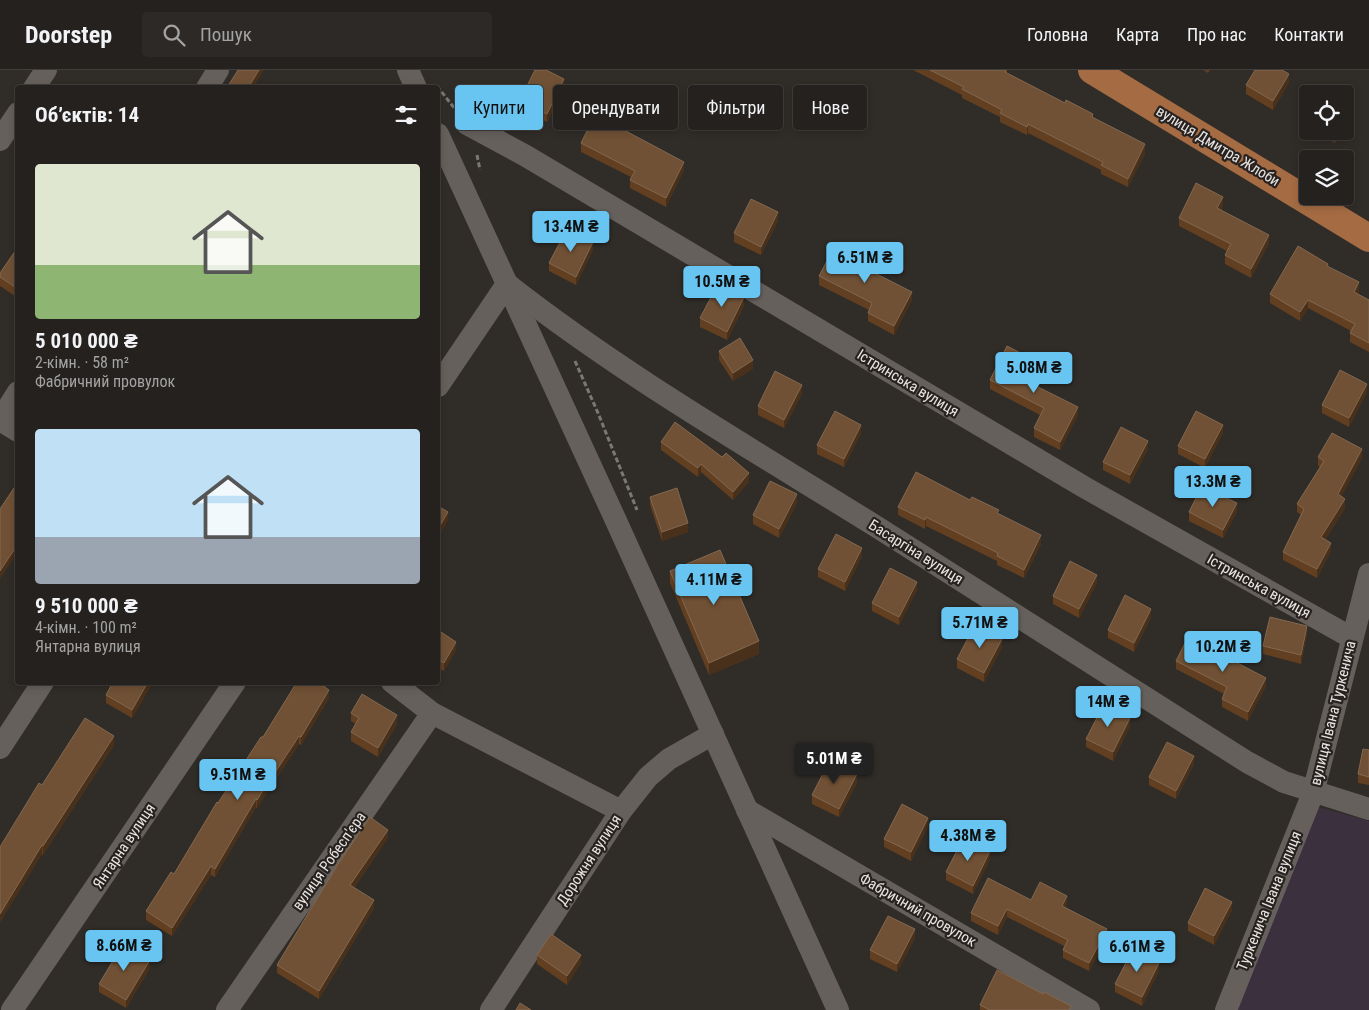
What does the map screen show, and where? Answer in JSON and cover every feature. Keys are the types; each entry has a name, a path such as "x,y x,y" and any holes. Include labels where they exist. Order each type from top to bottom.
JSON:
{"main road":[{"name":"вулиця Дмитра Жлоби","path":"1092,70 1369,238"}],"street":[{"path":"36,85 46,70"},
{"path":"209,85 218,70"},
{"path":"408,70 415,85"},
{"path":"0,140 15,118"},
{"name":"Істринська вулиця","path":"478,130 1084,487 1352,638"},
{"path":"440,138 838,1010"},
{"path":"440,383 506,284"},
{"name":"Басаргіна вулиця","path":"506,284 549,317 705,421 877,527 1247,762 1284,782 1313,793 1369,809"},
{"path":"15,397 0,420 15,429"},
{"name":"вулиця Івана Туркенича","path":"1313,793 1369,574"},
{"path":"0,748 41,685"},
{"name":"Янтарна вулиця","path":"12,1010 233,685"},
{"path":"396,685 432,713 621,811"},
{"name":"вулиця Робесп'єра","path":"227,1010 432,713"},
{"name":"Дорожня вулиця","path":"491,1010 621,811 648,777 669,759 713,734"},
{"name":"Туркенича Івана вулиця","path":"1226,1010 1313,793"},
{"name":"Фабричний провулок","path":"748,810 1089,1010"}],"shaded area":[{"path":"1300,802 1369,821 1369,1010 1216,1010"}],"building":[{"path":"238,70 259,70 250,85 229,85"},
{"path":"535,70 546,70 564,79 561,85 553,85 553,102 547,114 543,112 543,85 528,85"},
{"path":"930,70 1006,70 1005,72 1065,103 1066,100 1093,114 1092,117 1145,144 1128,179 1101,165 1103,162 1028,124 1027,127 1000,113 1002,110 962,89 964,87"},
{"path":"1255,70 1282,70 1289,74 1273,101 1246,85"},
{"path":"588,130 624,130 684,162 666,198 630,180 635,171 581,143"},
{"path":"1196,183 1223,197 1217,208 1269,235 1251,269 1225,255 1231,244 1179,218"},
{"path":"751,199 778,212 761,247 734,233"},
{"path":"567,229 593,242 576,277 549,263"},
{"path":"837,242 864,255 859,265 912,292 894,326 868,313 872,303 819,276"},
{"path":"1298,246 1328,264 1327,266 1359,282 1354,292 1369,300 1369,343 1350,333 1355,324 1308,300 1300,312 1270,294"},
{"path":"15,251 15,287 0,277 0,273"},
{"path":"718,284 744,297 727,332 700,318"},
{"path":"740,338 753,360 733,373 719,351"},
{"path":"1007,346 1034,360 1024,380 1078,407 1060,442 1034,428 1044,408 990,380"},
{"path":"1340,370 1367,384 1349,418 1322,405"},
{"path":"775,371 802,385 784,420 758,406"},
{"path":"835,411 861,425 844,459 817,445"},
{"path":"1196,411 1223,425 1205,459 1178,446"},
{"path":"675,422 722,457 726,453 749,473 733,492 701,464 698,468 661,442"},
{"path":"1121,427 1148,441 1130,475 1103,462"},
{"path":"1332,433 1362,449 1338,494 1345,499 1321,537 1331,543 1317,569 1283,552 1304,509 1297,504 1324,461 1318,457"},
{"path":"916,472 970,500 972,497 999,510 997,513 1041,535 1024,570 997,556 998,553 926,517 925,520 898,507"},
{"path":"770,481 797,494 779,529 753,515"},
{"path":"15,486 15,548 0,571 0,509"},
{"path":"1202,486 1237,503 1223,530 1189,512"},
{"path":"677,488 688,523 662,532 650,497"},
{"path":"440,507 448,512 440,526"},
{"path":"836,534 862,548 845,582 818,569"},
{"path":"720,550 759,641 709,663 670,571"},
{"path":"1070,561 1097,575 1079,609 1053,596"},
{"path":"890,568 917,582 899,617 872,603"},
{"path":"1125,595 1151,609 1134,643 1108,630"},
{"path":"1270,617 1307,626 1301,655 1263,646"},
{"path":"975,625 1002,639 984,673 957,659"},
{"path":"440,631 456,642 444,663 440,660"},
{"path":"1188,637 1266,678 1248,712 1222,699 1227,687 1176,661"},
{"path":"111,685 146,685 132,710 106,695"},
{"path":"295,685 322,685 329,690 301,737 299,736 256,799 215,869 211,866 172,928 146,911 171,872 174,874 217,802 261,737 263,737"},
{"path":"362,694 397,715 378,748 351,732 359,718 351,713"},
{"path":"1104,704 1130,718 1113,752 1086,739"},
{"path":"85,718 114,736 42,845 0,914 0,847 39,783 42,785"},
{"path":"1167,742 1194,756 1176,791 1149,777"},
{"path":"1363,749 1369,750 1369,777 1358,774"},
{"path":"830,760 857,774 839,809 812,795"},
{"path":"902,804 928,818 911,852 884,839"},
{"path":"370,817 388,830 350,885 374,900 319,991 277,965 338,864"},
{"path":"964,837 990,851 973,886 946,872"},
{"path":"988,878 1031,900 1040,882 1067,896 1062,906 1107,929 1089,963 1063,950 1068,940 1007,909 998,926 971,913"},
{"path":"1205,888 1232,902 1214,936 1188,923"},
{"path":"888,916 915,929 897,964 870,950"},
{"path":"551,934 581,955 567,976 537,955"},
{"path":"123,944 150,960 126,1000 99,984"},
{"path":"1133,949 1159,963 1142,997 1115,984"},
{"path":"997,970 1071,1006 1069,1010 990,1010 980,1005"},
{"path":"520,1003 531,1010 516,1010"}]}
